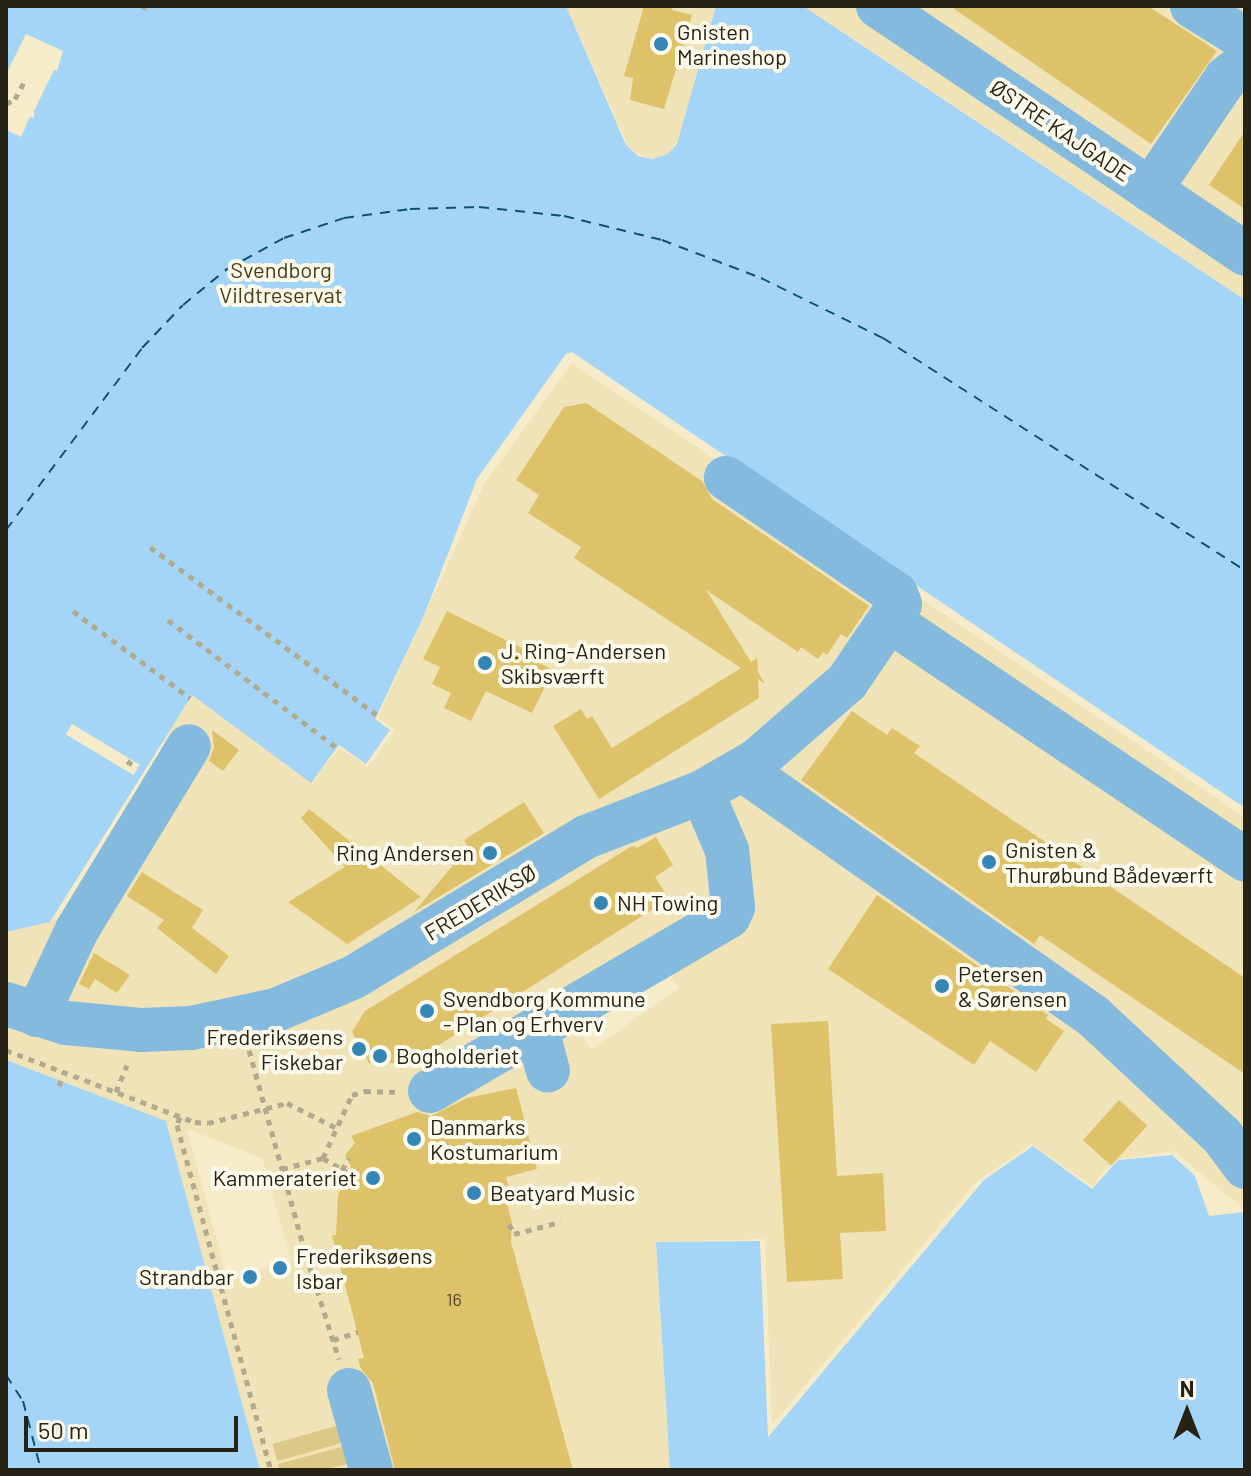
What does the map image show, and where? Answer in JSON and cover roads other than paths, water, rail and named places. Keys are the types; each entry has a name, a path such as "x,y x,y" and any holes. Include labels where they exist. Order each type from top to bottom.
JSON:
{"street":[{"name":"ØSTRE KAJGADE","path":"878,6 1245,254"},
{"path":"1192,6 1245,39"},
{"path":"1150,190 1226,78 1245,63"},
{"path":"726,478 896,594 900,604 890,621 1245,860"},
{"name":"FREDERIKSØ","path":"20,1022 141,1030 191,1028 298,1003 339,985 586,837 702,792 743,770 841,689 890,621"},
{"path":"20,1022 189,746"},
{"path":"743,770 1093,1016 1222,1136 1245,1167"},
{"path":"416,1091 537,1029 732,912 727,850 702,792"},
{"path":"537,1029 548,1071"},
{"path":"349,1390 371,1470"}],"water":[{"name":"Svendborg Vildtreservat","path":"6,6 566,6 626,145 638,156 652,159 668,154 677,144 716,6 803,6 1245,300 1245,808 572,352 566,354 477,479 423,618 375,719 390,730 366,764 339,745 311,783 192,695 50,922 6,932"},
{"path":"6,1060 166,1121 260,1470 6,1470"},
{"path":"1033,1146 1092,1189 1118,1160 1172,1155 1195,1176 1209,1216 1245,1212 1245,1470 670,1470 656,1242 760,1241 768,1437 984,1180"}],"place":[{"name":"Gnisten Marineshop","path":"661,44"},
{"name":"J. Ring-Andersen Skibsværft","path":"485,663"},
{"name":"Ring Andersen","path":"490,853"},
{"name":"Gnisten & Thurøbund Bådeværft","path":"989,862"},
{"name":"NH Towing","path":"601,903"},
{"name":"Petersen & Sørensen","path":"942,986"},
{"name":"Svendborg Kommune - Plan og Erhverv","path":"427,1011"},
{"name":"Frederiksøens Fiskebar","path":"359,1049"},
{"name":"Bogholderiet","path":"380,1056"},
{"name":"Danmarks Kostumarium","path":"414,1139"},
{"name":"Kammerateriet","path":"373,1178"},
{"name":"Beatyard Music","path":"474,1193"},
{"name":"Frederiksøens Isbar","path":"280,1268"},
{"name":"Strandbar","path":"250,1277"}]}
